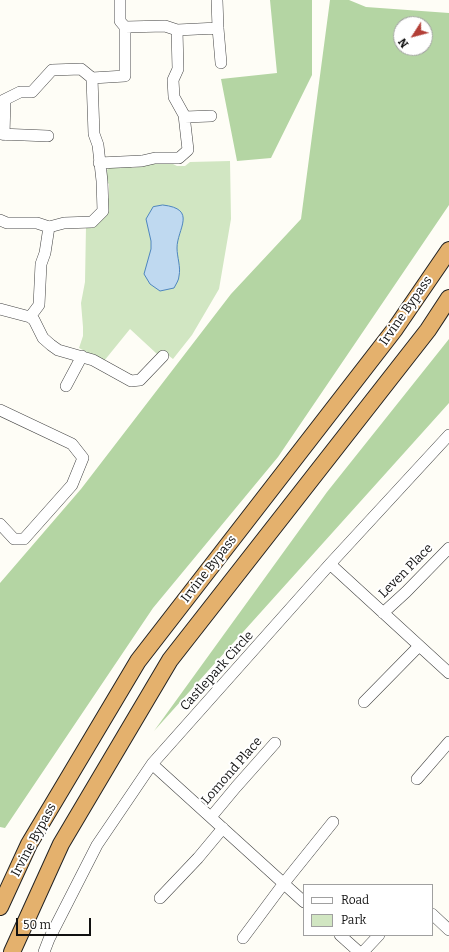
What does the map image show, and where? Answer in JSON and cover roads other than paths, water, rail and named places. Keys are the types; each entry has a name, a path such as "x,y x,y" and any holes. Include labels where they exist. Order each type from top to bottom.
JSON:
{"highway":[{"name":"Irvine Bypass","path":"0,907 29,844 138,661 395,329 449,250"},
{"name":"Irvine Bypass","path":"12,952 61,844 170,660 428,330 449,298"}],"street":[{"path":"92,78 125,76 125,27 120,21 120,0"},
{"path":"217,0 221,63"},
{"path":"125,27 165,26 177,30 218,28"},
{"path":"99,163 142,161 156,158 179,158 188,150 185,117 174,97 173,80 178,69 177,30"},
{"path":"0,220 7,223 37,224 49,227 64,223 92,222 102,211 102,180 98,145 94,134 92,78 81,68 52,70 32,92 20,92 3,101 2,134 48,136"},
{"path":"185,117 211,116"},
{"path":"30,317 39,305 41,264 45,253 49,227"},
{"path":"0,309 30,317 34,320 43,338 58,350 93,360 134,382 143,378 163,356"},
{"path":"66,386 82,356"},
{"path":"0,410 72,444 83,458 72,485 24,539 14,539 0,524"},
{"name":"Castlepark Circle","path":"44,952 62,912 98,845 152,764 330,564 449,435"},
{"name":"Leven Place","path":"383,613 449,548"},
{"name":"Leven Place","path":"330,564 449,672"},
{"path":"364,702 419,646"},
{"path":"417,779 449,742"},
{"name":"Lomond Place","path":"211,817 236,786 275,743"},
{"name":"Lomond Place","path":"152,764 303,901"},
{"path":"243,938 284,883 333,822"},
{"path":"160,898 198,858 223,828"},
{"path":"433,915 449,930"},
{"path":"341,936 359,952"},
{"path":"363,952 378,936"}],"water":[{"path":"163,205 174,207 180,211 183,215 183,221 177,248 180,269 178,279 174,288 160,291 150,284 144,274 151,249 151,241 146,219 153,207"}]}
